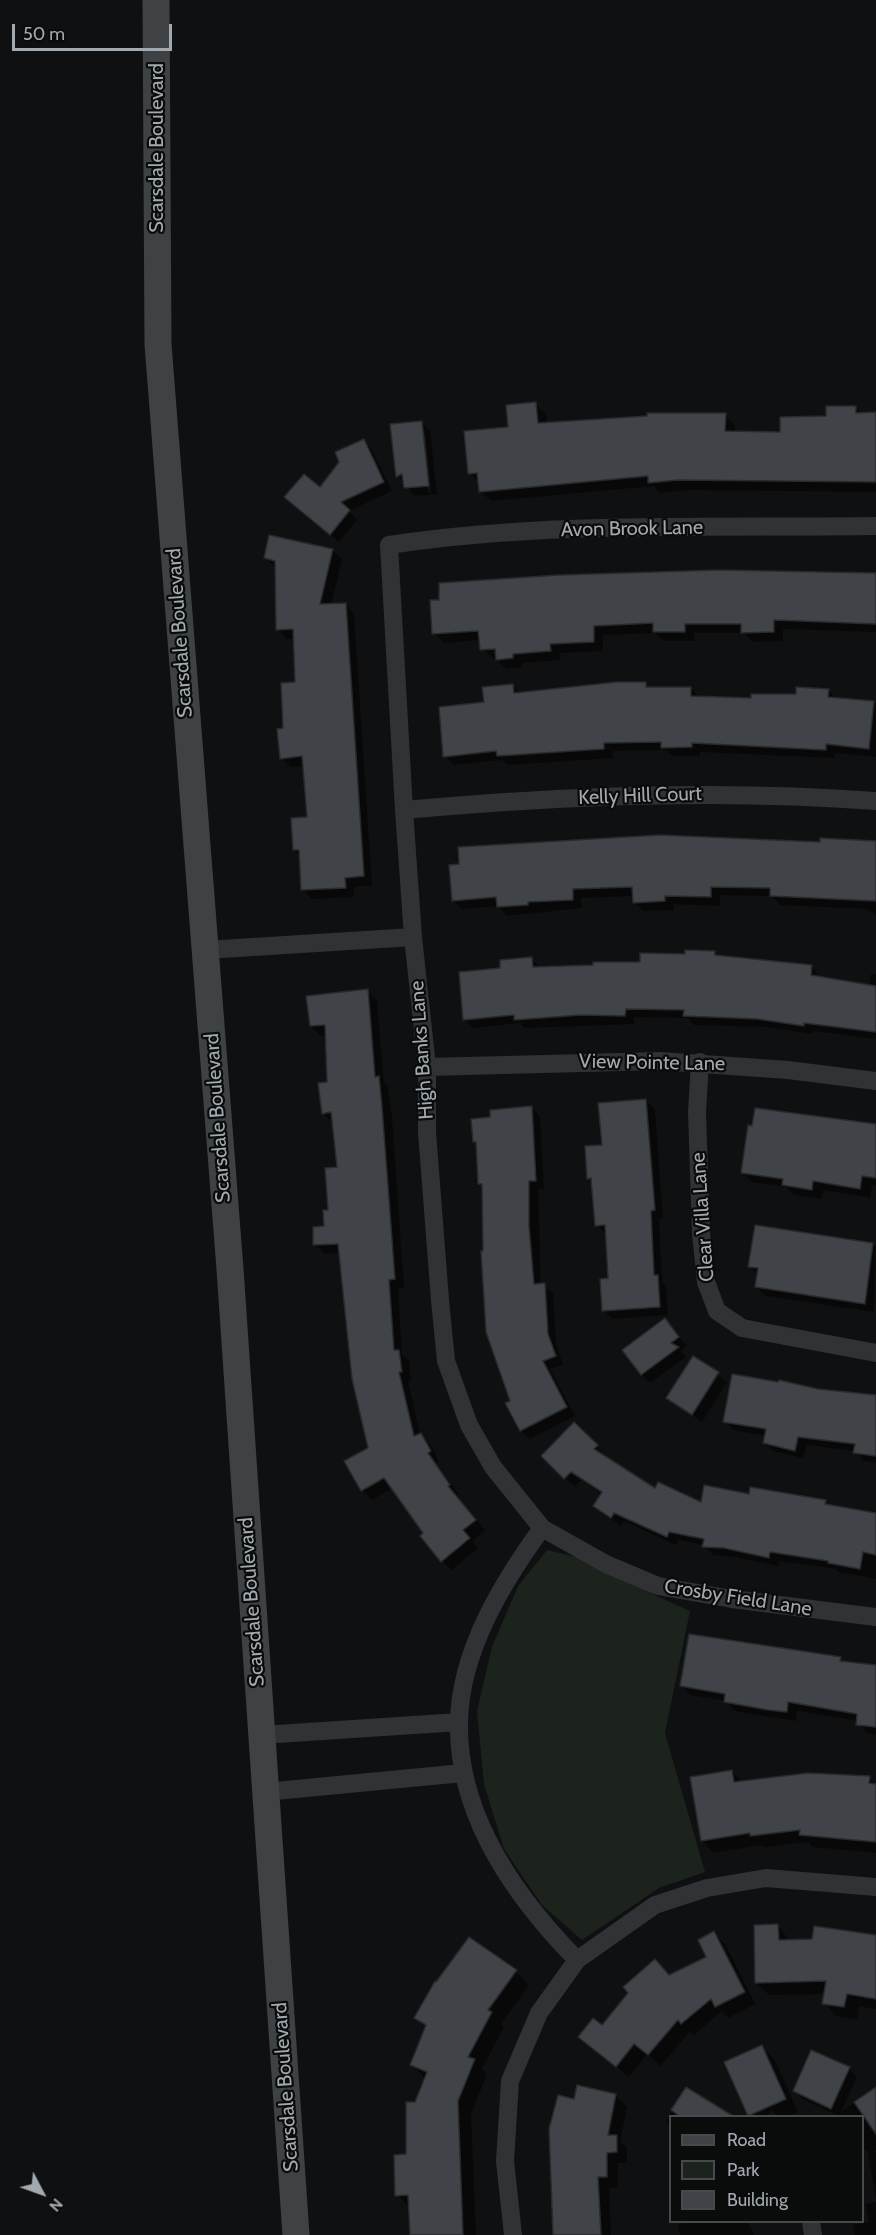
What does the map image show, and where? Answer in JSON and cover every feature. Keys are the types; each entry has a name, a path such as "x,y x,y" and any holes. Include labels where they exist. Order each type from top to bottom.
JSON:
{"main road":[{"name":"Scarsdale Boulevard","path":"156,0 158,344 205,950 296,2235"}],"street":[{"name":"Avon Brook Lane","path":"389,544 433,538 531,532 876,526"},
{"name":"High Banks Lane","path":"389,544 404,810 413,937 427,1067 428,1144 446,1361 469,1425 494,1467 542,1528"},
{"name":"Kelly Hill Court","path":"404,810 497,802 660,795 735,794 876,801"},
{"path":"205,950 413,937"},
{"name":"View Pointe Lane","path":"427,1067 570,1062 700,1062 876,1081"},
{"name":"Clear Villa Lane","path":"700,1062 696,1112 701,1233 706,1282 717,1311 742,1328 876,1353"},
{"path":"542,1528 509,1573 472,1654 459,1722 463,1773 485,1836 512,1884 542,1925 577,1960"},
{"name":"Crosby Field Lane","path":"542,1528 576,1549 658,1586 732,1599 876,1617"},
{"path":"262,1735 459,1722"},
{"path":"265,1792 463,1773"},
{"path":"513,2235 505,2161 510,2081 539,2013 577,1960 656,1905 707,1888 766,1878 876,1887"}],"green space":[{"path":"547,1550 606,1564 652,1594 690,1611 665,1733 705,1872 659,1888 582,1940 542,1905 504,1849 484,1784 477,1711 492,1647 518,1586"}],"building":[{"path":"536,402 538,423 647,416 647,413 726,413 725,431 780,432 780,417 826,416 826,406 856,406 856,413 876,412 876,482 678,480 648,483 648,476 479,492 477,473 468,474 464,431 508,427 506,405"},
{"path":"422,421 429,486 404,488 402,474 396,477 390,424"},
{"path":"364,439 384,482 341,502 350,510 330,535 284,497 304,474 320,487 339,462 335,452"},
{"path":"269,535 333,549 320,604 346,603 364,876 345,878 346,888 301,890 299,850 293,850 291,818 307,817 302,756 280,759 277,729 283,728 281,683 295,682 293,629 276,630 275,561 264,558"},
{"path":"719,570 876,573 876,624 774,620 774,632 741,633 741,624 685,624 685,632 653,632 653,623 594,626 594,642 550,644 551,651 513,654 513,658 496,660 495,649 480,650 478,631 432,634 430,600 439,600 439,583 559,575"},
{"path":"617,682 646,682 646,687 691,687 691,696 751,698 751,694 796,694 796,687 829,689 828,697 874,701 869,749 826,744 826,750 692,743 692,747 661,748 661,742 604,743 604,749 497,756 496,751 443,757 439,707 484,702 482,687 513,684 514,693"},
{"path":"660,835 820,842 820,838 876,841 876,901 770,896 770,888 711,887 711,897 665,896 665,901 633,903 632,887 573,889 573,900 528,902 528,905 497,907 496,897 452,901 449,865 459,864 458,847"},
{"path":"685,950 715,951 715,955 812,965 811,975 876,986 876,1032 804,1023 804,1026 757,1019 683,1016 684,1010 626,1009 625,1016 581,1015 514,1020 514,1015 463,1020 459,972 500,968 500,960 532,957 533,967 593,965 593,962 640,962 640,953 685,954"},
{"path":"368,989 375,1077 379,1076 382,1107 395,1279 389,1280 394,1350 399,1350 402,1372 399,1372 414,1436 421,1433 431,1451 428,1453 450,1485 448,1486 476,1520 463,1530 470,1538 441,1562 420,1536 423,1533 384,1478 361,1491 344,1461 368,1448 352,1379 338,1244 313,1245 313,1227 324,1226 323,1210 328,1210 325,1168 337,1167 331,1112 322,1114 318,1083 327,1082 325,1025 310,1026 306,996"},
{"path":"646,1099 655,1210 651,1211 654,1275 658,1275 660,1307 602,1311 600,1279 608,1278 605,1225 595,1226 591,1178 587,1179 585,1146 602,1145 598,1103"},
{"path":"532,1106 536,1181 529,1181 529,1226 534,1284 545,1283 548,1334 556,1356 543,1361 567,1407 520,1431 505,1403 510,1401 486,1332 481,1251 483,1251 482,1184 478,1184 476,1142 473,1142 471,1119 490,1117 490,1110"},
{"path":"755,1108 876,1124 876,1178 862,1176 860,1189 813,1181 812,1190 782,1185 783,1179 741,1173 748,1125 752,1126"},
{"path":"755,1225 873,1243 865,1304 755,1287 758,1268 748,1267"},
{"path":"665,1318 679,1337 671,1343 679,1347 641,1375 622,1350"},
{"path":"693,1356 719,1372 692,1415 666,1398"},
{"path":"732,1374 778,1382 779,1380 818,1389 876,1395 876,1456 853,1453 855,1444 798,1437 795,1451 763,1443 766,1429 723,1422"},
{"path":"574,1422 598,1445 594,1449 655,1488 658,1482 701,1502 704,1485 749,1494 750,1487 826,1500 825,1504 876,1513 876,1555 863,1552 860,1569 828,1563 828,1561 770,1552 769,1558 724,1548 702,1547 704,1539 669,1532 667,1537 614,1513 611,1518 593,1506 602,1492 571,1472 564,1479 541,1456"},
{"path":"689,1634 841,1657 840,1661 876,1665 876,1727 856,1725 857,1714 788,1702 787,1712 768,1710 724,1702 725,1694 680,1686"},
{"path":"732,1770 734,1782 808,1773 870,1776 869,1783 876,1784 876,1842 799,1835 800,1830 750,1836 750,1833 701,1841 690,1777"},
{"path":"778,1924 779,1940 812,1939 814,1926 876,1935 876,1999 847,1994 844,2007 822,2004 826,1981 755,1983 754,1925"},
{"path":"714,1931 745,1992 715,2007 711,1999 681,2024 678,2020 648,2055 634,2044 616,2067 578,2037 593,2018 602,2025 628,1993 623,1987 655,1959 669,1975 706,1957 698,1940"},
{"path":"469,1937 517,1970 488,2010 492,2012 468,2057 475,2059 458,2101 463,2235 410,2235 408,2195 395,2196 394,2155 406,2154 406,2102 415,2102 427,2072 410,2065 426,2025 414,2018 435,1981"},
{"path":"762,2045 786,2099 748,2115 724,2062"},
{"path":"811,2050 850,2067 831,2109 793,2091"},
{"path":"577,2085 616,2094 608,2135 617,2135 617,2152 607,2153 607,2177 598,2177 601,2235 553,2235 549,2129 558,2095 574,2099"},
{"path":"686,2087 731,2115 678,2115 671,2110"},
{"path":"876,2087 876,2134 864,2115 854,2102"}]}
